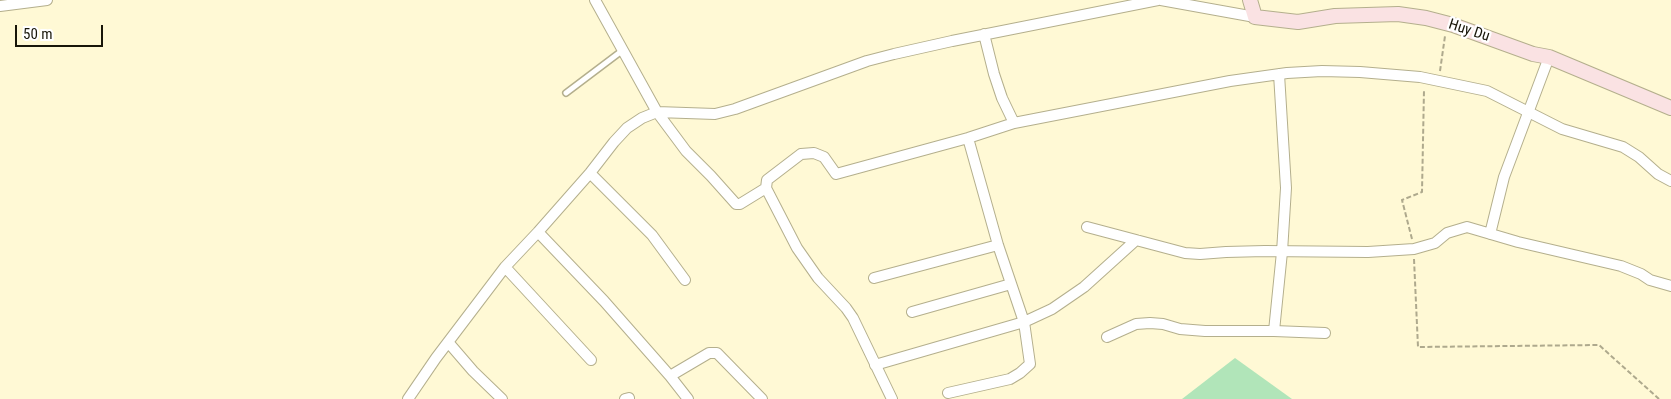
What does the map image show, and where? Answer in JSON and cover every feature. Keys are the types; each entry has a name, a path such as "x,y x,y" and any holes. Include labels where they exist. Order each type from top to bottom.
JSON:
{"street":[{"path":"0,6 47,0"},
{"path":"595,0 657,112 686,151 736,204 740,204 766,188"},
{"path":"408,399 448,342 505,267 590,173 614,142 627,128 642,118 657,112 715,114 867,61 984,34 1160,0 1255,17 1250,0"},
{"name":"Huy Du","path":"1255,17 1298,22 1335,16 1398,14 1426,18 1446,23 1533,54 1549,57 1671,108"},
{"path":"984,34 1002,98 1014,123"},
{"path":"1490,234 1504,177 1549,57"},
{"path":"892,399 850,313 818,278 797,248 766,188 767,180 797,155 814,153 824,157 836,174 968,138 1014,123 1211,84 1279,74 1322,71 1360,72 1439,80 1487,91 1562,130 1623,147 1658,174 1671,181"},
{"path":"1274,331 1286,188 1279,74"},
{"path":"948,393 1010,379 1030,364 1024,322 998,245 968,138"},
{"path":"590,173 652,235 685,280"},
{"path":"1087,227 1185,253 1200,254 1226,252 1368,252 1414,249 1435,243 1447,233 1467,227 1621,266 1650,280 1671,286"},
{"path":"538,232 604,301 688,399"},
{"path":"875,365 1024,322 1052,309 1069,298 1136,240"},
{"path":"874,278 998,245"},
{"path":"505,267 591,360"},
{"path":"912,312 1012,284"},
{"path":"1107,338 1136,324 1150,323 1164,324 1180,329 1205,331 1325,333"},
{"path":"448,342 473,371 502,399"},
{"path":"670,376 710,353 717,354 762,399"}],"lane":[{"path":"566,93 623,50"}],"path":[{"path":"1439,80 1446,23"},
{"path":"1424,78 1422,192 1402,200 1414,249 1418,347 1599,345 1659,399"}],"green space":[{"path":"1235,358 1292,399 1182,399"}]}
